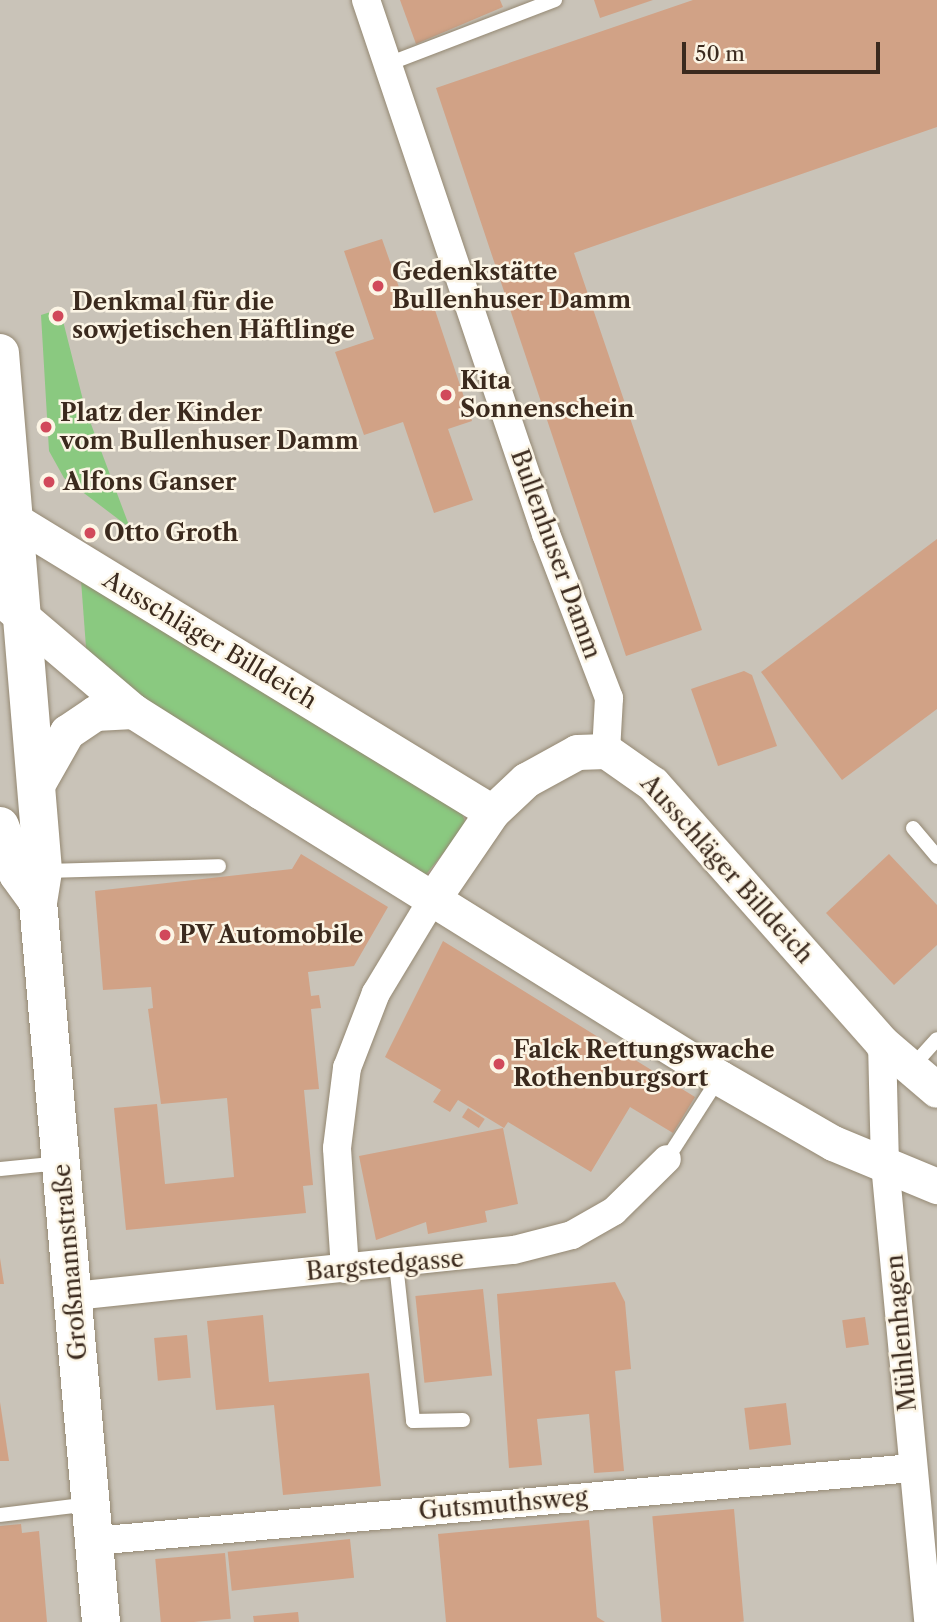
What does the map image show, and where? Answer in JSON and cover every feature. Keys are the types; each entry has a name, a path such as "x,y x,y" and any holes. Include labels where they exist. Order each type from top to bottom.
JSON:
{"main road":[{"name":"Großmannstraße","path":"0,353 10,606 37,785 40,886 101,1622"},
{"path":"2,835 18,874 40,886"}],"street":[{"name":"Bullenhuser Damm","path":"366,0 546,534 609,698 606,751"},
{"name":"Ausschläger Billdeich","path":"7,516 492,812"},
{"path":"10,606 133,711 432,900 720,1078 833,1143 937,1185"},
{"path":"37,785 66,732 101,711 133,711"},
{"path":"345,1269 337,1148 347,1068 376,993 432,900 492,812 542,766 577,751 606,751"},
{"name":"Ausschläger Billdeich","path":"606,751 653,784 882,1043 923,1080"},
{"name":"Mühlenhagen","path":"882,1043 886,1164 928,1622"},
{"name":"Bargstedgasse","path":"74,1296 474,1257 572,1236 614,1211 667,1159"},
{"name":"Gutsmuthsweg","path":"92,1522 913,1468"}],"lane":[{"path":"388,64 555,0"},
{"path":"913,828 937,857"},
{"path":"40,886 219,866"},
{"path":"923,1080 937,1039"},
{"path":"667,1159 720,1078"},
{"path":"0,1169 62,1163"},
{"path":"396,1264 413,1421 463,1420"},
{"path":"0,1515 92,1522"}],"shaded area":[{"path":"0,0 937,0 937,1622 0,1622"}],"green space":[{"path":"60,309 85,408 130,528 64,478 49,451 41,315"},
{"path":"81,580 462,813 466,825 424,877 405,872 87,661"}],"building":[{"path":"400,0 500,0 503,7 416,44"},
{"path":"594,0 653,0 600,18"},
{"path":"693,0 937,0 937,127 574,253 702,630 626,656 436,88"},
{"path":"382,239 407,310 432,301 472,421 448,429 473,500 434,513 403,422 364,435 335,352 374,339 344,251"},
{"path":"937,539 937,709 842,780 761,672"},
{"path":"744,671 752,675 777,746 718,766 691,689"},
{"path":"301,854 388,907 354,966 308,972 311,996 319,995 321,1008 311,1009 319,1089 304,1090 313,1185 303,1186 306,1213 126,1230 114,1108 157,1104 165,1184 234,1177 227,1098 161,1104 148,1009 153,1008 151,987 103,990 95,891 292,869"},
{"path":"889,854 937,905 937,945 894,985 826,913"},
{"path":"443,941 695,1097 673,1133 630,1107 591,1172 508,1122 504,1128 458,1100 450,1112 433,1102 441,1090 385,1057"},
{"path":"468,1108 485,1119 479,1128 462,1117"},
{"path":"503,1128 518,1204 485,1211 487,1222 428,1234 426,1222 376,1240 359,1156"},
{"path":"0,1258 4,1284 0,1284"},
{"path":"615,1282 625,1302 631,1369 615,1371 624,1471 594,1473 589,1414 537,1419 542,1465 509,1468 497,1294"},
{"path":"483,1289 492,1376 424,1383 415,1296"},
{"path":"263,1315 269,1382 369,1373 381,1486 283,1495 274,1405 216,1410 207,1321"},
{"path":"865,1317 869,1345 846,1348 842,1320"},
{"path":"187,1335 191,1378 158,1381 154,1338"},
{"path":"0,1402 9,1461 0,1461"},
{"path":"786,1403 791,1445 749,1450 744,1408"},
{"path":"734,1509 744,1622 662,1622 652,1516"},
{"path":"589,1520 597,1617 605,1622 446,1622 438,1534"},
{"path":"21,1524 22,1533 39,1531 47,1622 0,1622 0,1526"},
{"path":"350,1539 354,1578 232,1591 228,1552"},
{"path":"225,1553 231,1619 161,1622 155,1559"},
{"path":"298,1612 299,1622 254,1622 253,1616"}],"place":[{"name":"Gedenkstätte Bullenhuser Damm","path":"378,286"},
{"name":"Denkmal für die sowjetischen Häftlinge","path":"58,316"},
{"name":"Kita Sonnenschein","path":"446,395"},
{"name":"Platz der Kinder vom Bullenhuser Damm","path":"46,427"},
{"name":"Alfons Ganser","path":"49,482"},
{"name":"Otto Groth","path":"90,533"},
{"name":"PV Automobile","path":"165,935"},
{"name":"Falck Rettungswache Rothenburgsort","path":"499,1064"}]}
